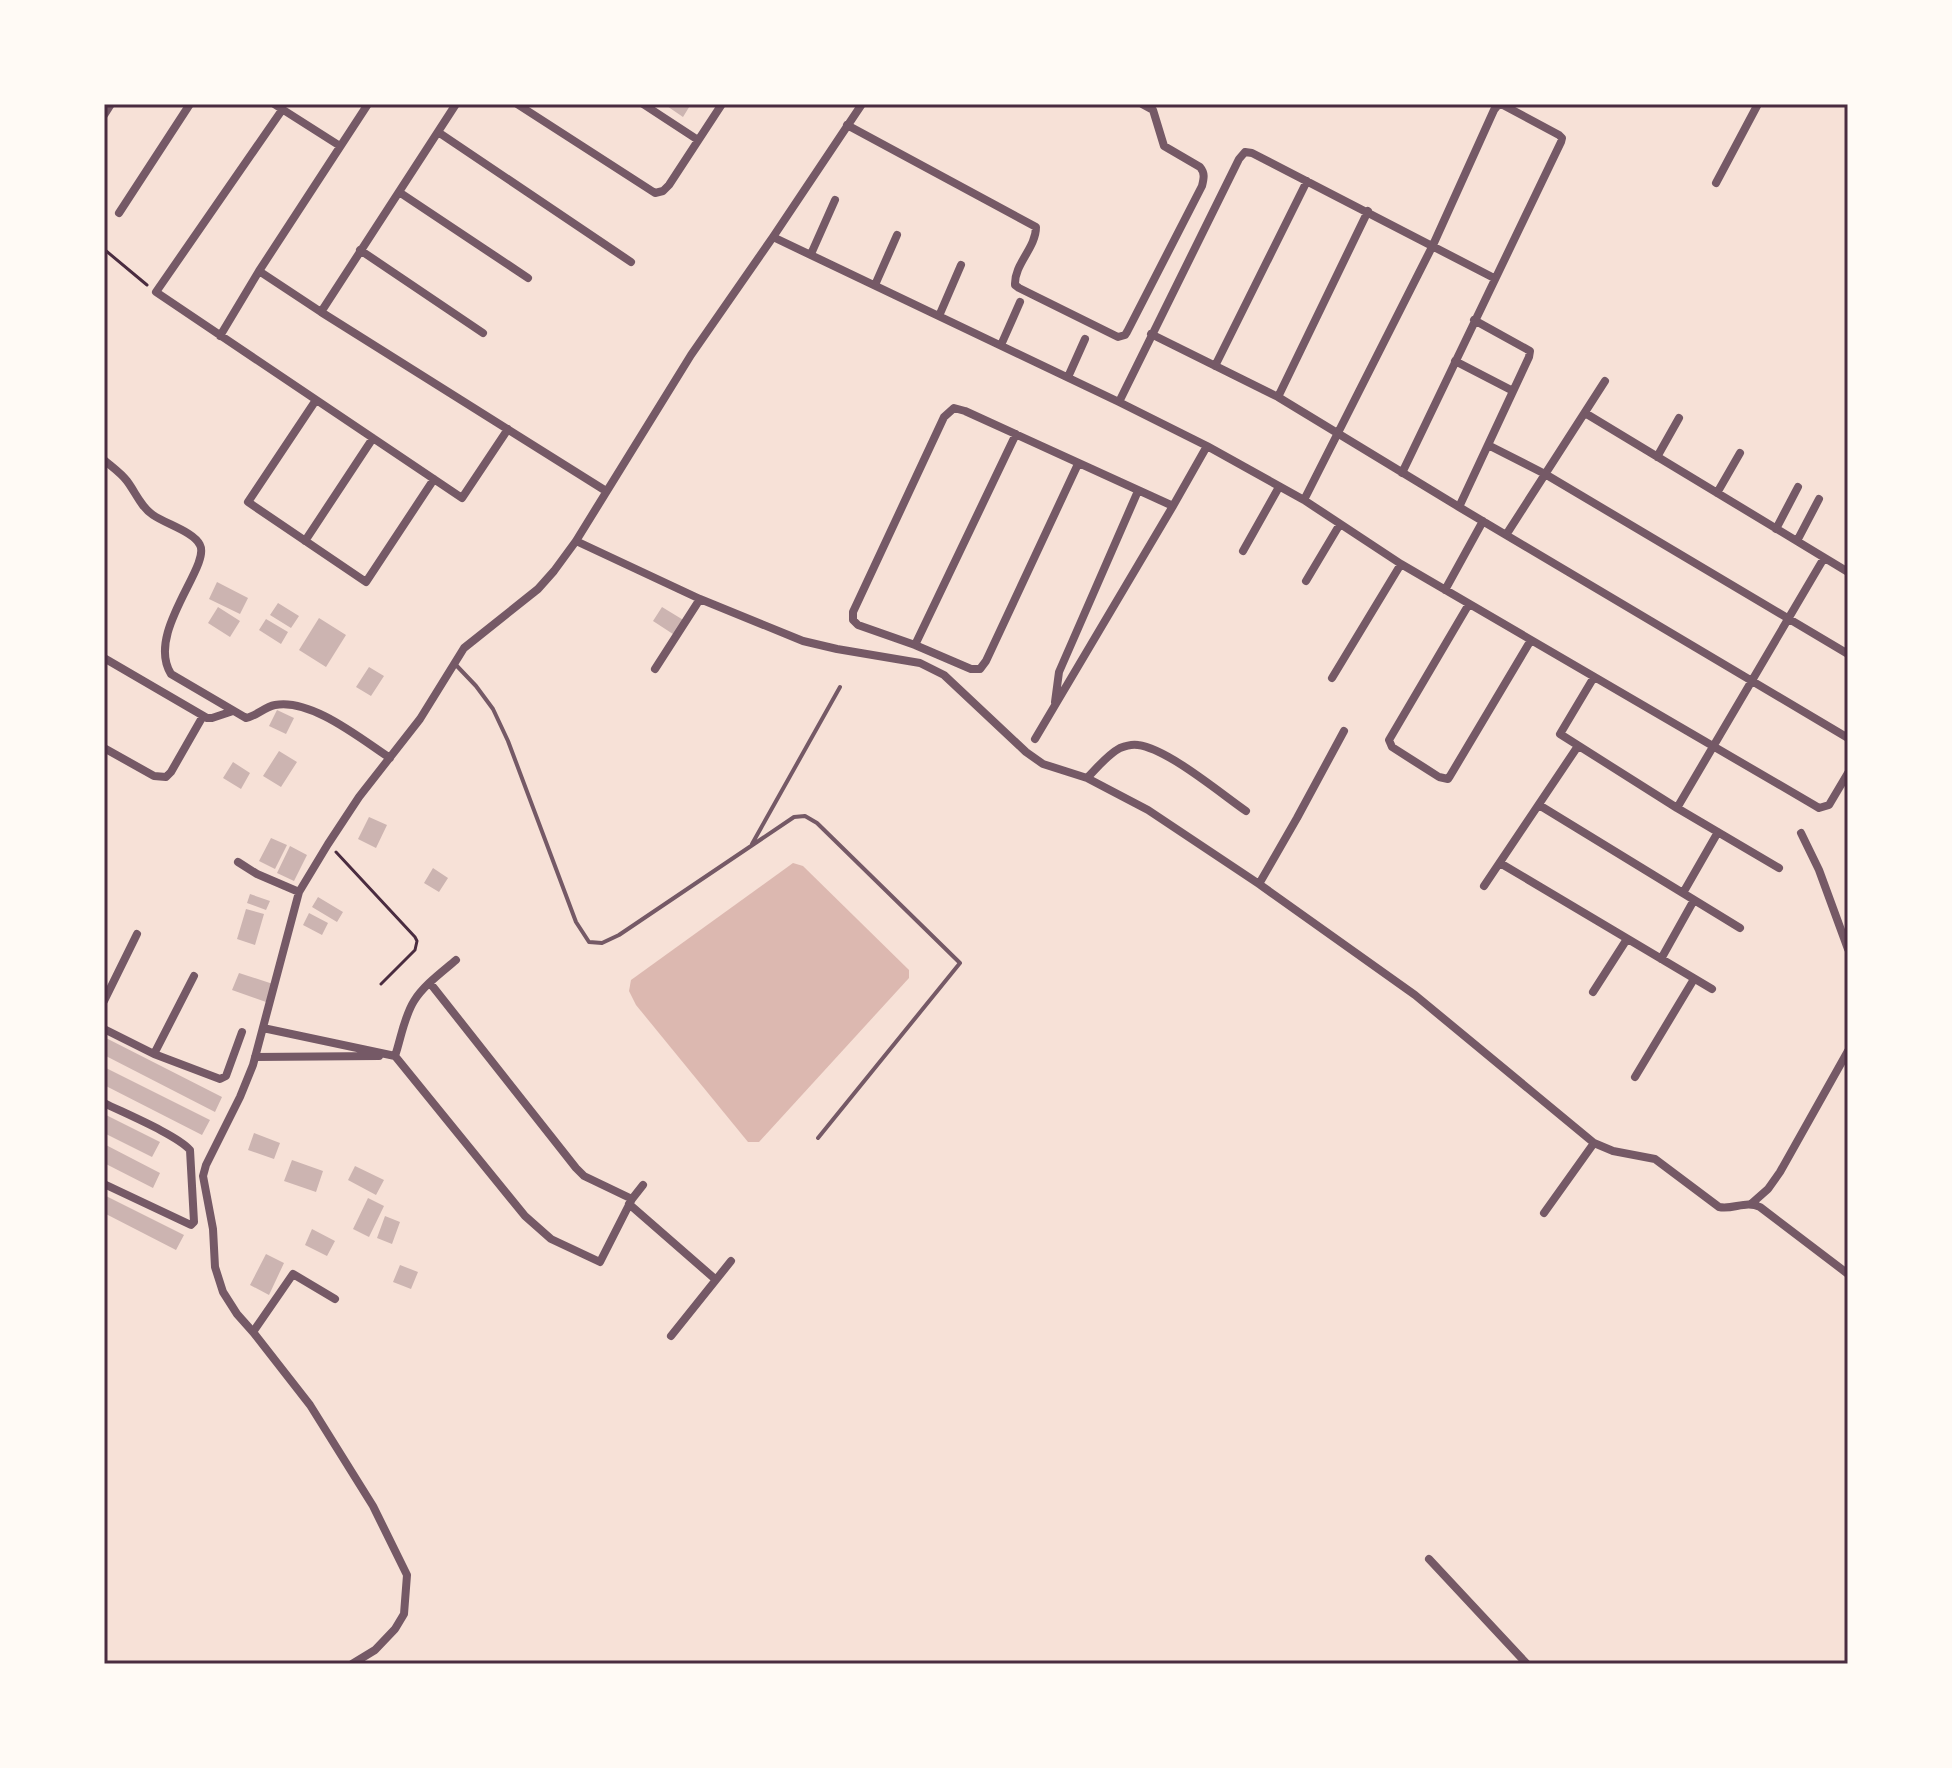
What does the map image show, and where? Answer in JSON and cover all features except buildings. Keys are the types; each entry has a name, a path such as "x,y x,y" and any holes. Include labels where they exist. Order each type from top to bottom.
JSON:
{"street":[{"path":"104,115 111,104"},
{"path":"119,213 190,104"},
{"path":"220,336 368,104"},
{"path":"321,312 456,104"},
{"path":"517,104 655,193 669,185 722,104"},
{"path":"643,104 698,140"},
{"path":"352,1664 375,1650 395,1629 404,1614 407,1575 373,1506 310,1405 223,1292 213,1253 212,1220 203,1176 206,1165 240,1097 255,1057 299,892 328,844 359,797 420,719 464,648 538,589 576,541 691,355 862,104"},
{"path":"847,125 1036,227 1036,236 1015,276 1015,285 1118,337 1127,332 1204,178 1200,167 1164,146 1153,110 1142,104"},
{"path":"1716,183 1758,104"},
{"path":"1304,500 1433,245 1498,105 1503,105 1562,138 1402,473"},
{"path":"340,146 278,107 156,292 462,498 508,429"},
{"path":"438,132 631,262"},
{"path":"1119,402 1245,152 1368,211 1494,278"},
{"path":"1215,366 1307,181"},
{"path":"399,192 528,278"},
{"path":"811,254 835,200"},
{"path":"1278,397 1368,211"},
{"path":"875,285 897,235"},
{"path":"773,237 1207,446 1304,500 1401,564 1819,808 1829,805 1848,773"},
{"path":"360,250 483,333"},
{"path":"939,316 961,265"},
{"path":"259,271 606,491"},
{"path":"1001,345 1020,302"},
{"path":"1459,507 1530,351 1474,320"},
{"path":"1151,334 1278,397 1339,432 1402,473 1848,738"},
{"path":"1068,377 1085,339"},
{"path":"1455,361 1513,391"},
{"path":"1506,535 1605,381"},
{"path":"316,400 248,502 366,582 434,479"},
{"path":"1078,464 980,669 971,669 858,625 853,620 853,612 944,417 954,408 1173,506"},
{"path":"1585,413 1848,572"},
{"path":"1657,457 1679,418"},
{"path":"915,645 1016,434"},
{"path":"305,541 373,438"},
{"path":"1488,445 1545,474 1848,654"},
{"path":"1035,739 1207,446"},
{"path":"1717,493 1740,453"},
{"path":"104,460 130,484 138,500 150,513 193,537 202,550 200,561 173,618 164,649 171,674 246,718 276,705 287,704 311,710 390,758"},
{"path":"1243,551 1279,487"},
{"path":"1776,529 1798,487"},
{"path":"1056,706 1059,672 1138,491"},
{"path":"1797,541 1819,499"},
{"path":"1445,590 1483,521"},
{"path":"1306,581 1340,524"},
{"path":"576,541 700,599 803,641 920,663 944,675 1026,752 1043,764 1087,778 1148,810 1415,995 1594,1143 1613,1151 1655,1159 1719,1207 1751,1204 1760,1207 1848,1274"},
{"path":"1677,808 1824,558"},
{"path":"1332,678 1401,564"},
{"path":"655,669 700,599"},
{"path":"1469,604 1389,740 1392,747 1439,777 1448,779 1531,640"},
{"path":"104,658 203,716 212,718 233,711"},
{"path":"1594,677 1560,734 1779,868"},
{"path":"104,748 154,776 166,777 203,716"},
{"path":"1259,884 1344,731"},
{"path":"1087,778 1121,748 1136,744 1153,749 1182,765 1246,811"},
{"path":"1484,886 1578,746"},
{"path":"1539,805 1740,928"},
{"path":"1683,893 1718,832"},
{"path":"1801,833 1819,870 1848,949"},
{"path":"238,862 299,892"},
{"path":"1500,863 1712,989"},
{"path":"1661,959 1694,900"},
{"path":"104,1001 137,934"},
{"path":"1593,992 1627,939"},
{"path":"395,1056 415,999 456,960"},
{"path":"154,1054 194,976"},
{"path":"1635,1077 1694,979"},
{"path":"430,983 576,1168 584,1176 631,1202 715,1279"},
{"path":"263,1028 395,1056 525,1216 551,1239 600,1262 643,1185"},
{"path":"104,1029 154,1054 220,1079 226,1076 242,1032"},
{"path":"1751,1204 1768,1189 1780,1172 1848,1051"},
{"path":"255,1057 395,1056"},
{"path":"104,1103 168,1135 190,1150 194,1222 191,1225 104,1184"},
{"path":"1544,1213 1594,1143"},
{"path":"671,1336 731,1261"},
{"path":"253,1332 293,1274 335,1299"},
{"path":"1429,1559 1527,1664"}],"lane":[{"path":"455,663 493,709 576,922 589,942 602,943 619,935 794,817 805,816 817,823 960,963 818,1138"},
{"path":"751,846 840,687"}],"path":[{"path":"105,250 156,292"},
{"path":"328,844 417,941 415,950 381,984"}],"shaded area":[{"path":"793,863 803,866 909,970 909,978 759,1142 748,1142 636,1005 629,991 631,980"}]}
